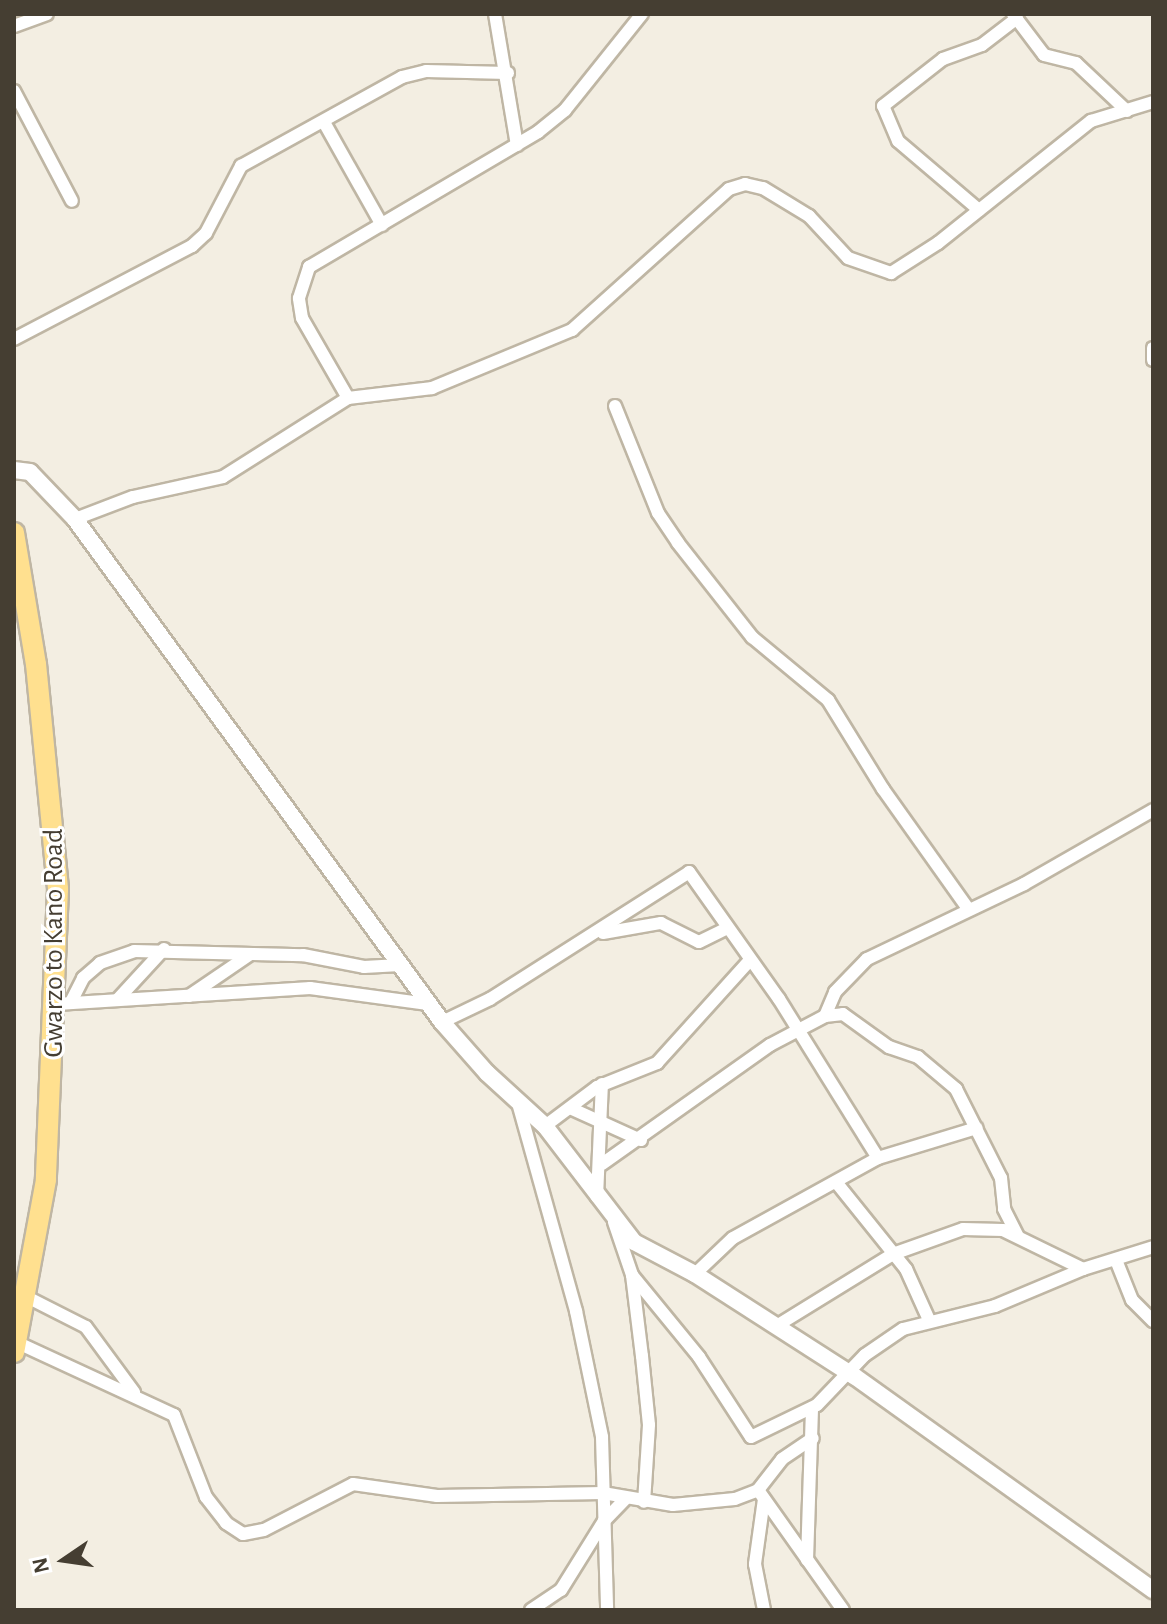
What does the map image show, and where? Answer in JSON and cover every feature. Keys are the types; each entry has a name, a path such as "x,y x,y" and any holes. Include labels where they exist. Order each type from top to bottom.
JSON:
{"main road":[{"name":"Gwarzo to Kano Road","path":"14,534 56,832 64,1002 46,1180 15,1347"}],"street":[{"path":"14,26 47,14"},
{"path":"495,14 508,73 517,145"},
{"path":"348,398 302,318 301,283 316,259 382,225 517,145 565,110 642,14"},
{"path":"979,210 898,141 883,106 943,59 982,45 1015,16 1044,55 1076,63 1127,111"},
{"path":"14,339 192,246 206,233 241,166 325,124 402,77 426,71 508,73"},
{"path":"14,91 72,201"},
{"path":"75,519 133,497 223,477 348,398 432,388 572,330 688,222 737,186 763,188 809,216 848,258 891,273 979,210 1091,121 1151,107"},
{"path":"325,124 382,225"},
{"path":"1153,348 1153,360"},
{"path":"615,406 658,513 686,554 752,637 828,700 883,789 969,910"},
{"path":"14,470 30,472 75,519 428,1004 518,1103 545,1126 634,1242 695,1274 849,1372 1153,1590"},
{"path":"825,1016 835,992 867,959 969,910 1153,810"},
{"path":"442,1022 490,999 592,936 686,872 692,873 798,1030 878,1158"},
{"path":"592,936 661,923 699,942 728,928"},
{"path":"64,1002 100,963 125,953 164,949 303,955 364,967 400,965"},
{"path":"118,999 164,949"},
{"path":"189,996 249,955"},
{"path":"545,1126 602,1084 666,1055 750,960"},
{"path":"64,1002 310,988 428,1004"},
{"path":"602,1164 798,1030 825,1016 856,1019 889,1047 918,1057 956,1089 1001,1178 1004,1209 1018,1237"},
{"path":"597,1197 602,1164 602,1084"},
{"path":"518,1103 588,1367 602,1437 607,1610"},
{"path":"570,1108 641,1140"},
{"path":"695,1274 733,1238 878,1158 977,1128"},
{"path":"836,1182 893,1254 921,1296 929,1320"},
{"path":"612,1217 632,1275 649,1425 644,1502"},
{"path":"778,1325 893,1254 963,1229 981,1227 1018,1237 1040,1252 1083,1269"},
{"path":"632,1275 699,1357 748,1436 812,1408 885,1341 929,1320 995,1306 1083,1269 1153,1247"},
{"path":"1040,1252 1054,1280"},
{"path":"1116,1260 1132,1300 1153,1321"},
{"path":"25,1296 86,1327 134,1392"},
{"path":"15,1347 134,1392 174,1415 206,1497 226,1523 243,1534 264,1530 353,1484 437,1496 603,1493 644,1502 708,1503 761,1495"},
{"path":"807,1560 812,1408"},
{"path":"764,1610 755,1564 761,1495 782,1459 813,1438"},
{"path":"761,1495 843,1610"},
{"path":"531,1610 561,1590 604,1521 626,1498"}]}
